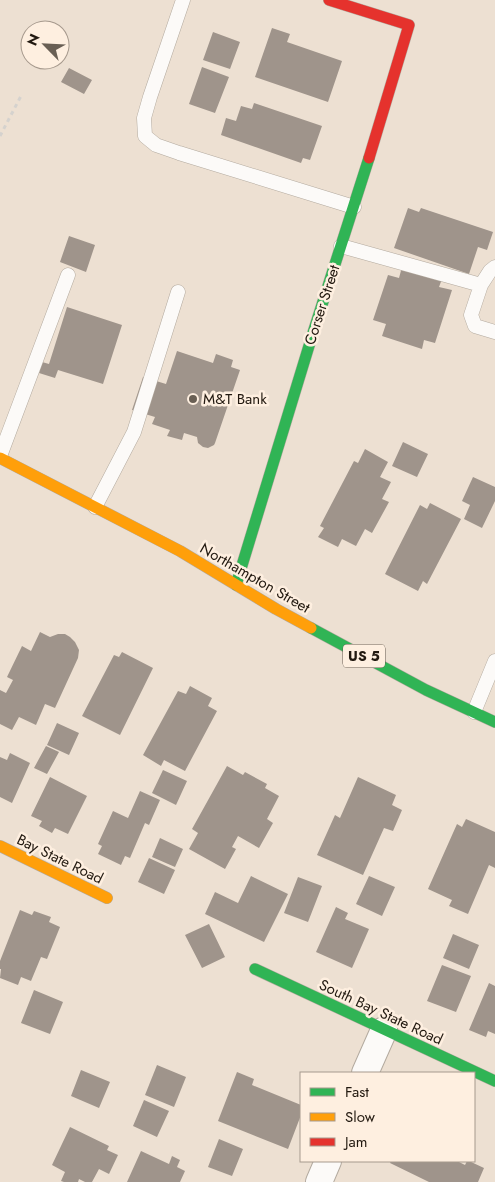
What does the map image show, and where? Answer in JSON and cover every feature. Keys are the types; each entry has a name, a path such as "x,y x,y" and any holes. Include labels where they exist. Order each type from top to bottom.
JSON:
{"street":[{"path":"329,0 380,8"},
{"name":"Corser Street","path":"236,585 409,25 380,8"},
{"name":"Northampton Street","path":"0,457 180,551 276,609 426,690 495,722"},
{"name":"Bay State Road","path":"0,846 107,898"},
{"name":"South Bay State Road","path":"256,969 495,1081"},
{"path":"365,1072 384,1030"},
{"path":"319,1182 328,1162"}],"lane":[{"path":"183,0 144,118 145,136 156,145 179,153 354,207"},
{"path":"341,246 481,285"},
{"path":"495,267 481,285 471,315 475,326 495,332"},
{"path":"0,457 68,275"},
{"path":"95,507 134,432 178,292"},
{"path":"474,712 495,661"}],"path":[{"path":"0,136 21,96"}],"building":[{"path":"272,28 290,34 287,42 342,61 328,102 255,77"},
{"path":"213,32 240,42 230,69 203,60"},
{"path":"202,67 229,77 215,113 189,104"},
{"path":"70,69 92,80 84,94 61,82"},
{"path":"254,103 322,126 310,160 303,158 301,163 221,135 226,118 236,121 241,106 252,109"},
{"path":"408,208 419,212 421,208 493,232 487,250 478,247 469,274 394,248"},
{"path":"69,236 95,245 86,272 60,262"},
{"path":"402,267 442,279 439,287 452,290 435,343 424,340 422,349 382,336 386,324 373,320 388,275 399,278"},
{"path":"67,307 122,325 103,384 58,370 55,378 39,373 42,362 49,364"},
{"path":"177,351 213,363 216,354 233,360 231,367 240,370 215,443 208,448 198,443 197,437 184,433 182,440 167,436 170,430 152,424 155,417 132,410 143,377 166,384"},
{"path":"403,442 428,454 417,477 392,466"},
{"path":"365,449 388,462 380,477 391,482 382,499 389,502 372,533 365,529 356,546 342,539 338,547 318,537 324,528 320,526 354,461 358,463"},
{"path":"473,477 495,487 495,501 482,528 464,519 470,505 462,501"},
{"path":"430,503 461,519 427,584 423,581 418,591 385,574 420,505 427,509"},
{"path":"40,632 50,637 65,634 70,637 79,650 78,658 55,708 45,704 36,725 19,717 12,730 0,724 0,690 6,693 13,680 7,677 22,646 31,651"},
{"path":"122,652 153,668 120,735 82,716 114,655 119,657"},
{"path":"190,686 212,698 208,706 217,711 185,771 164,760 161,766 143,755 178,691 186,694"},
{"path":"57,723 79,733 69,755 47,745"},
{"path":"46,746 59,752 47,774 34,768"},
{"path":"10,753 30,763 12,803 0,797 0,757 7,760"},
{"path":"227,766 243,775 245,772 267,784 265,788 279,796 267,819 273,823 259,848 238,836 232,847 236,849 225,869 189,849 198,833 192,829"},
{"path":"163,770 187,781 176,805 152,793"},
{"path":"50,777 87,796 68,834 55,828 52,833 39,826 42,821 31,816"},
{"path":"358,777 396,795 392,805 402,810 393,831 384,828 363,875 317,855 335,815 340,818"},
{"path":"140,791 160,800 149,825 145,823 130,858 125,856 121,865 98,854 102,846 98,844 113,811 128,818"},
{"path":"466,819 495,832 495,868 489,865 468,914 449,906 452,900 428,889 457,824 462,827"},
{"path":"160,838 183,849 175,867 152,857"},
{"path":"149,858 175,870 164,894 138,882"},
{"path":"251,876 288,894 264,942 205,914 215,892 238,903"},
{"path":"369,876 395,887 382,916 356,904"},
{"path":"298,877 322,886 308,922 284,913"},
{"path":"336,907 348,913 345,919 369,929 352,968 316,952"},
{"path":"20,910 32,915 34,911 51,917 49,922 60,927 47,959 41,957 31,981 21,977 18,985 0,978 0,961"},
{"path":"209,924 225,957 202,968 185,935"},
{"path":"453,934 479,945 469,969 443,958"},
{"path":"442,965 471,976 456,1012 427,1001"},
{"path":"489,983 495,986 495,1034 488,1031 486,1037 469,1030"},
{"path":"34,990 63,1002 50,1034 21,1023"},
{"path":"157,1065 186,1077 174,1107 145,1095"},
{"path":"81,1070 110,1082 99,1108 71,1096"},
{"path":"237,1072 254,1079 252,1085 300,1105 300,1118 288,1149 218,1121"},
{"path":"144,1100 169,1111 157,1137 133,1126"},
{"path":"70,1127 109,1146 107,1150 118,1155 109,1174 99,1169 92,1182 85,1182 79,1179 78,1182 61,1181 65,1172 52,1165"},
{"path":"219,1139 243,1149 232,1176 208,1167"},
{"path":"141,1151 169,1164 172,1156 180,1160 177,1167 185,1171 180,1182 127,1182"},
{"path":"459,1162 465,1165 466,1162 471,1162 484,1168 478,1182 429,1182 390,1163"}],"traffic: fast":[{"path":"236,585 369,158"},
{"path":"311,628 426,690 495,722"},
{"path":"255,969 495,1081"}],"traffic: slow":[{"path":"0,458 180,551 311,628"},
{"path":"0,846 107,898"}],"traffic: jam":[{"path":"329,0 409,25 369,158"}],"place":[{"name":"M&T Bank","path":"193,399"}]}
